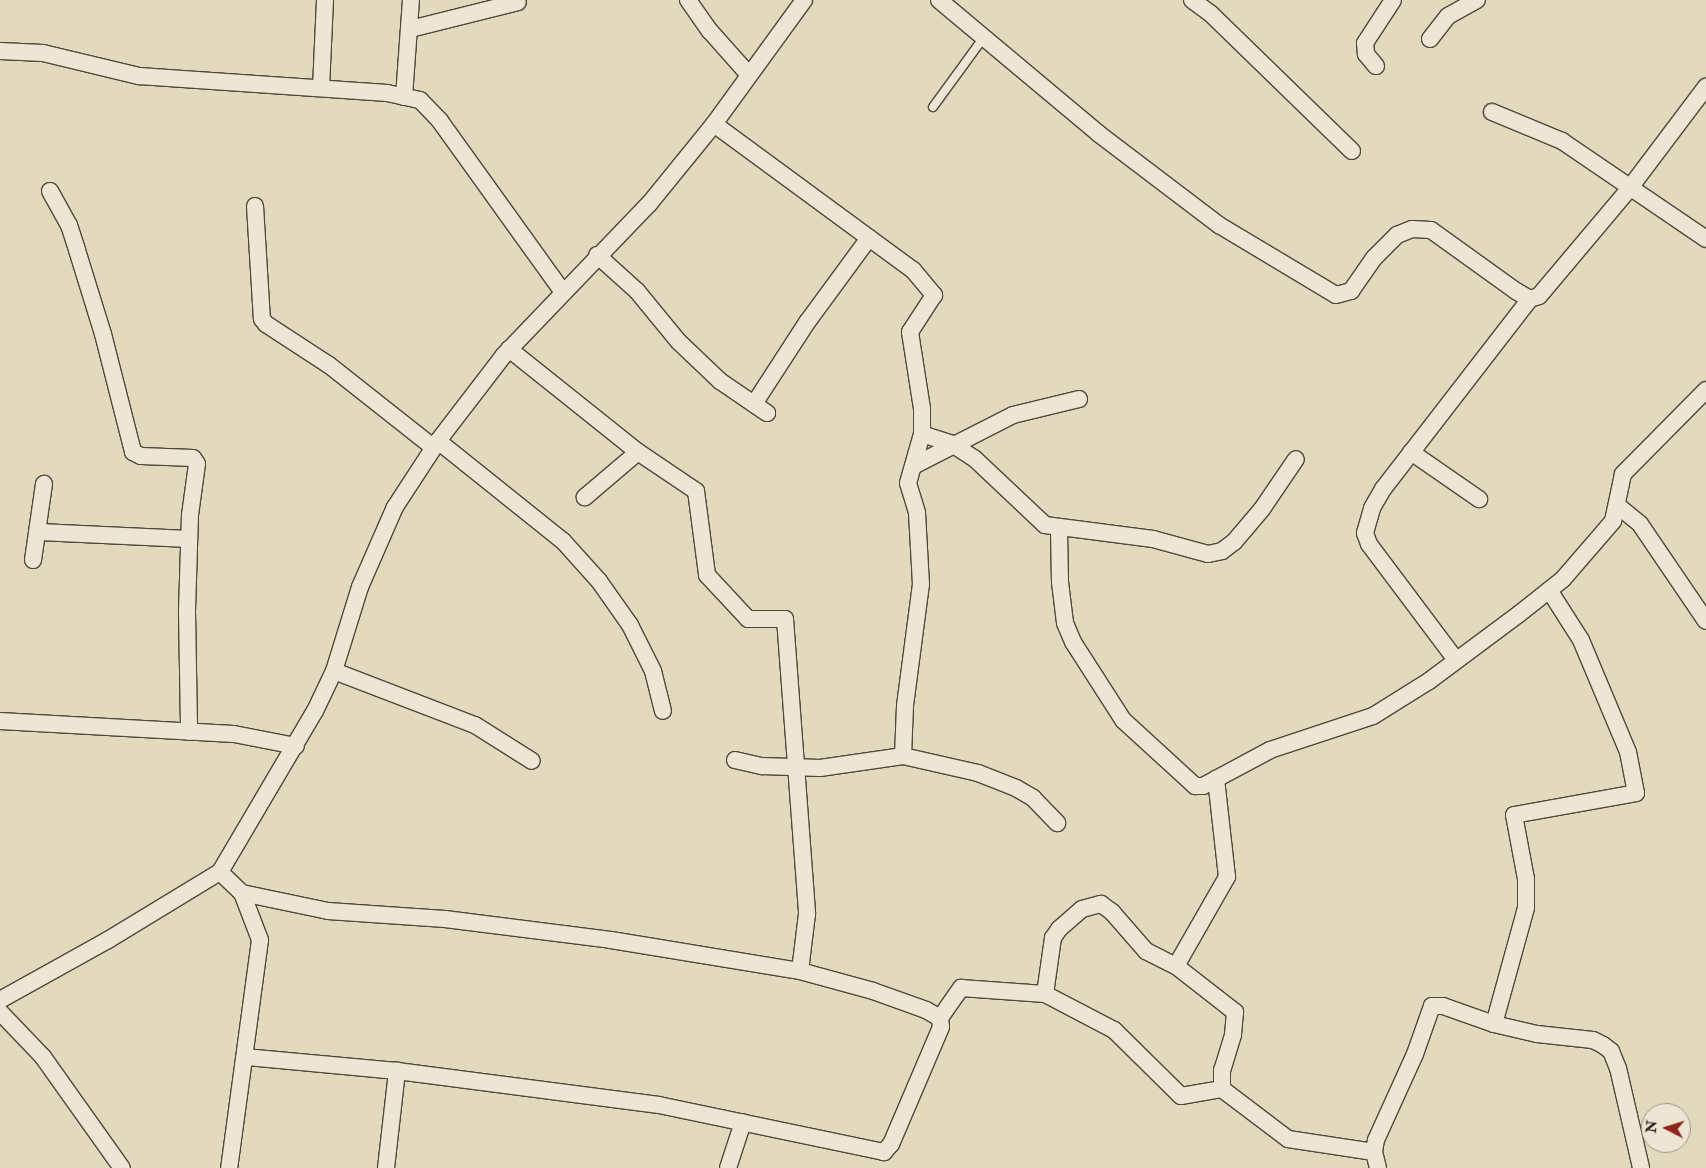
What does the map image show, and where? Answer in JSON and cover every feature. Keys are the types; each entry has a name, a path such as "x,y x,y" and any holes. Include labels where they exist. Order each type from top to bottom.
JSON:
{"street":[{"path":"321,88 325,0"},
{"path":"404,97 411,0"},
{"path":"688,0 710,31 749,75"},
{"path":"0,1000 108,940 220,872 296,746 334,671 360,587 395,508 436,444 509,350 562,291 649,204 714,124 804,0"},
{"path":"939,0 1099,134 1219,225 1336,295 1351,291 1374,258 1397,235 1412,229 1430,230 1530,299"},
{"path":"1192,0 1210,13 1352,151"},
{"path":"1376,66 1366,54 1364,43 1393,0"},
{"path":"1430,39 1448,16 1477,0"},
{"path":"410,29 518,2"},
{"path":"0,51 43,53 139,76 321,88 420,100 440,120 562,291"},
{"path":"1456,660 1369,544 1365,532 1372,508 1383,489 1530,299 1539,296 1629,188 1706,87"},
{"path":"1492,112 1562,141 1706,239"},
{"path":"714,124 913,270 934,296 910,332 922,409 922,434 908,483 917,513 920,584 905,706 903,756"},
{"path":"50,191 69,225 103,334 134,452 141,456 193,458 197,464 189,539 189,732"},
{"path":"255,206 262,319 266,324 329,365 562,541 600,581 630,625 653,671 663,711"},
{"path":"597,255 636,291 678,341 720,381 761,409 808,321 869,238"},
{"path":"509,350 638,452 696,492 707,574 748,619 785,619 807,914 800,971"},
{"path":"1059,530 1060,582 1065,623 1091,672 1122,720 1195,786 1216,779 1270,750 1373,716 1456,660 1549,590 1613,521 1618,506 1623,474 1706,390"},
{"path":"913,466 952,444 1013,415 1079,399"},
{"path":"922,409 952,444 999,480 1045,525 1059,530 1153,539 1208,554 1222,551 1262,509 1296,459"},
{"path":"922,434 952,444"},
{"path":"585,497 638,452"},
{"path":"1411,452 1479,500"},
{"path":"33,560 39,532 44,484"},
{"path":"1618,506 1640,524 1706,622"},
{"path":"39,532 189,539"},
{"path":"1494,1024 1526,908 1526,879 1514,815 1636,793 1628,752 1581,640 1549,590"},
{"path":"334,671 475,725 532,761"},
{"path":"0,721 234,734 296,746"},
{"path":"736,760 820,768 903,756 978,772 1016,788 1033,798 1057,823"},
{"path":"1176,966 1227,877 1216,779"},
{"path":"220,872 242,892 260,940 245,1058 228,1168"},
{"path":"242,892 328,911 445,919 611,940 800,971 873,991 940,1018"},
{"path":"1045,994 1053,938 1067,921 1094,903 1112,912 1146,951 1176,966 1236,1012 1234,1035 1222,1070 1222,1088"},
{"path":"245,1058 397,1071 658,1105 884,1152 891,1144 941,1028 940,1018 961,988 1045,994 1114,1030 1181,1096 1222,1088 1288,1139 1374,1152"},
{"path":"1378,1168 1374,1152 1376,1140 1415,1054 1432,1006 1443,1006 1494,1024 1537,1034 1593,1040 1610,1051 1618,1068 1641,1168"},
{"path":"0,1012 43,1057 122,1168"},
{"path":"386,1168 397,1071"},
{"path":"728,1168 743,1122"}],"lane":[{"path":"933,107 984,37"}]}
